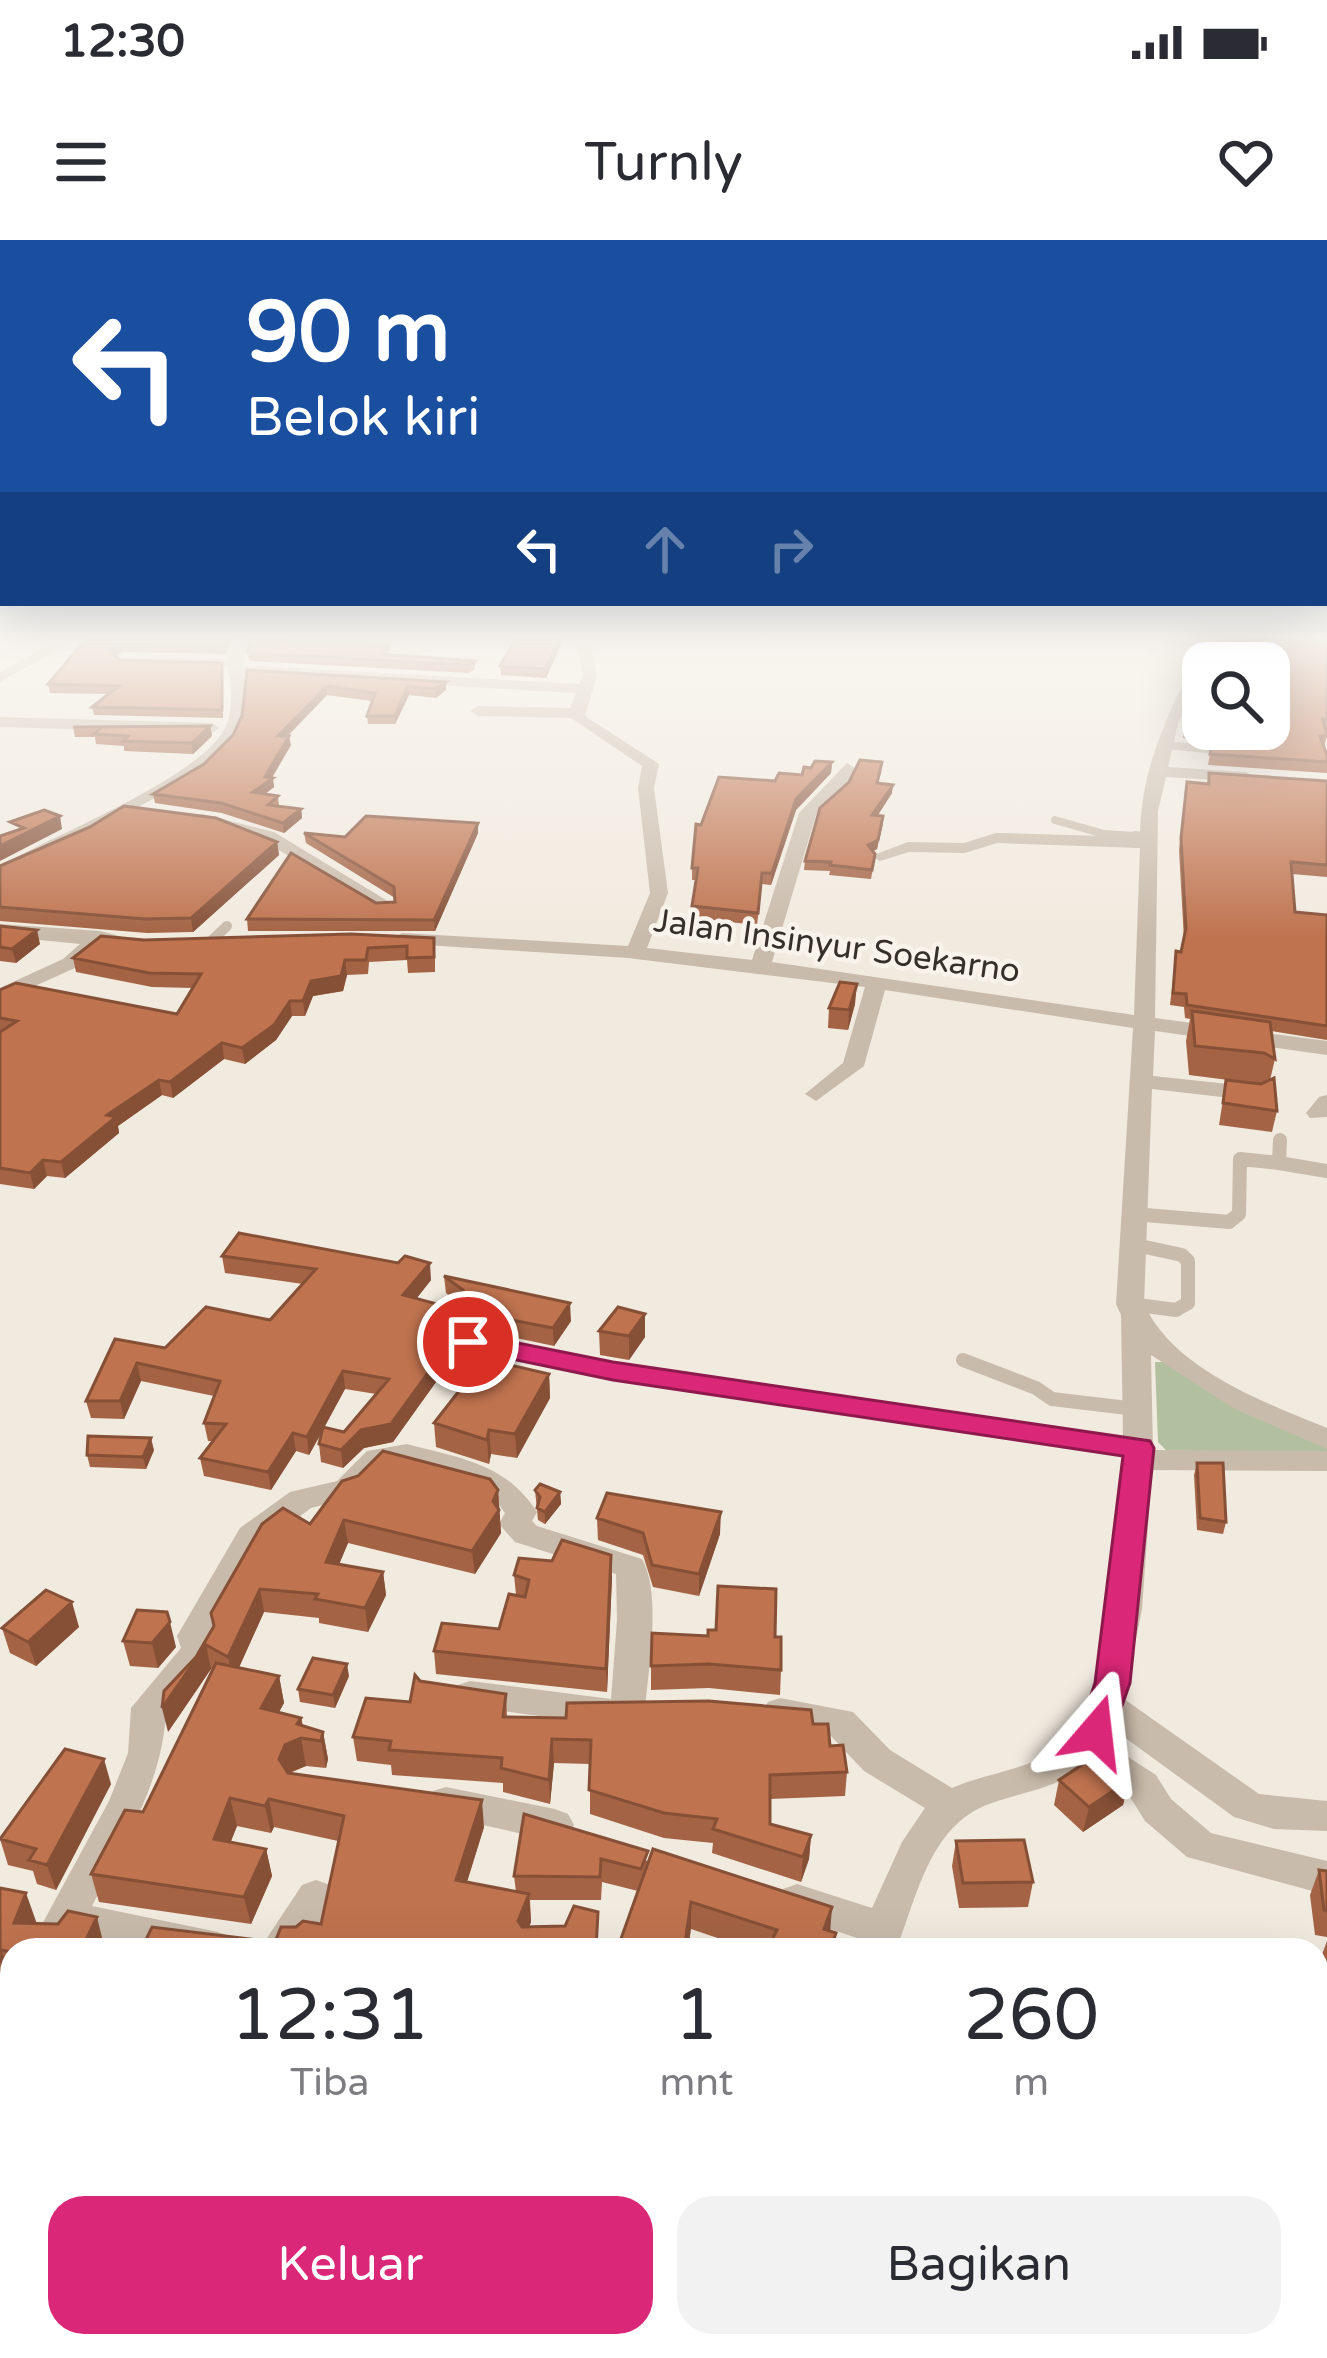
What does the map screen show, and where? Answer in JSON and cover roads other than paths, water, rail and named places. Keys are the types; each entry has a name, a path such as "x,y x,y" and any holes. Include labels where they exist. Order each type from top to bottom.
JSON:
{"street":[{"path":"0,874 211,755 225,739"},
{"path":"609,739 651,764 646,788 659,893 635,954"},
{"path":"881,1938 918,1847 951,1807 1032,1780 1084,1746 1108,1706 1126,1585 1141,1410 1131,1244 1150,910 1149,840 1155,771 1168,739"},
{"path":"759,970 808,813 839,783 847,768"},
{"path":"1155,771 1262,778"},
{"path":"124,807 153,813"},
{"path":"187,817 221,822 284,846 386,906"},
{"path":"880,856 908,847 965,848 996,838 1149,840"},
{"path":"0,930 188,944 249,943"},
{"path":"0,996 70,962 100,938"},
{"name":"Jalan Insinyur Soekarno","path":"375,938 635,954 1327,1048"},
{"path":"816,1094 853,1066 876,985"},
{"path":"1138,1081 1257,1094"},
{"path":"1132,1311 1174,1357 1212,1383 1327,1438"},
{"path":"468,1342 613,1371 1138,1454 1327,1461"},
{"path":"104,1938 57,1933 126,1804 146,1753 149,1708 186,1670 198,1648 194,1636 251,1536 301,1500 347,1490 378,1458 407,1454 466,1470 503,1488 517,1501 520,1512 515,1524 526,1534 631,1567 630,1602 637,1631 627,1710"},
{"path":"436,1691 581,1711 668,1708"},
{"path":"1108,1706 1246,1806 1274,1814 1327,1816"},
{"path":"745,1709 840,1722 863,1754 927,1788 951,1807"},
{"path":"1084,1746 1142,1786 1158,1810 1200,1846 1327,1878"},
{"path":"405,1796 494,1809 594,1836"},
{"path":"754,1886 875,1938"},
{"path":"287,1938 316,1897"}],"lane":[{"path":"1166,745 1182,747"},
{"path":"1055,820 1149,840"},
{"path":"188,944 227,926"},
{"path":"1279,1163 1280,1140"},
{"path":"1133,1214 1228,1222 1239,1214 1240,1159 1327,1171"},
{"path":"1131,1244 1183,1255 1188,1261 1188,1303 1176,1310 1132,1311"},
{"path":"963,1360 1036,1388 1052,1399 1141,1410"}]}
